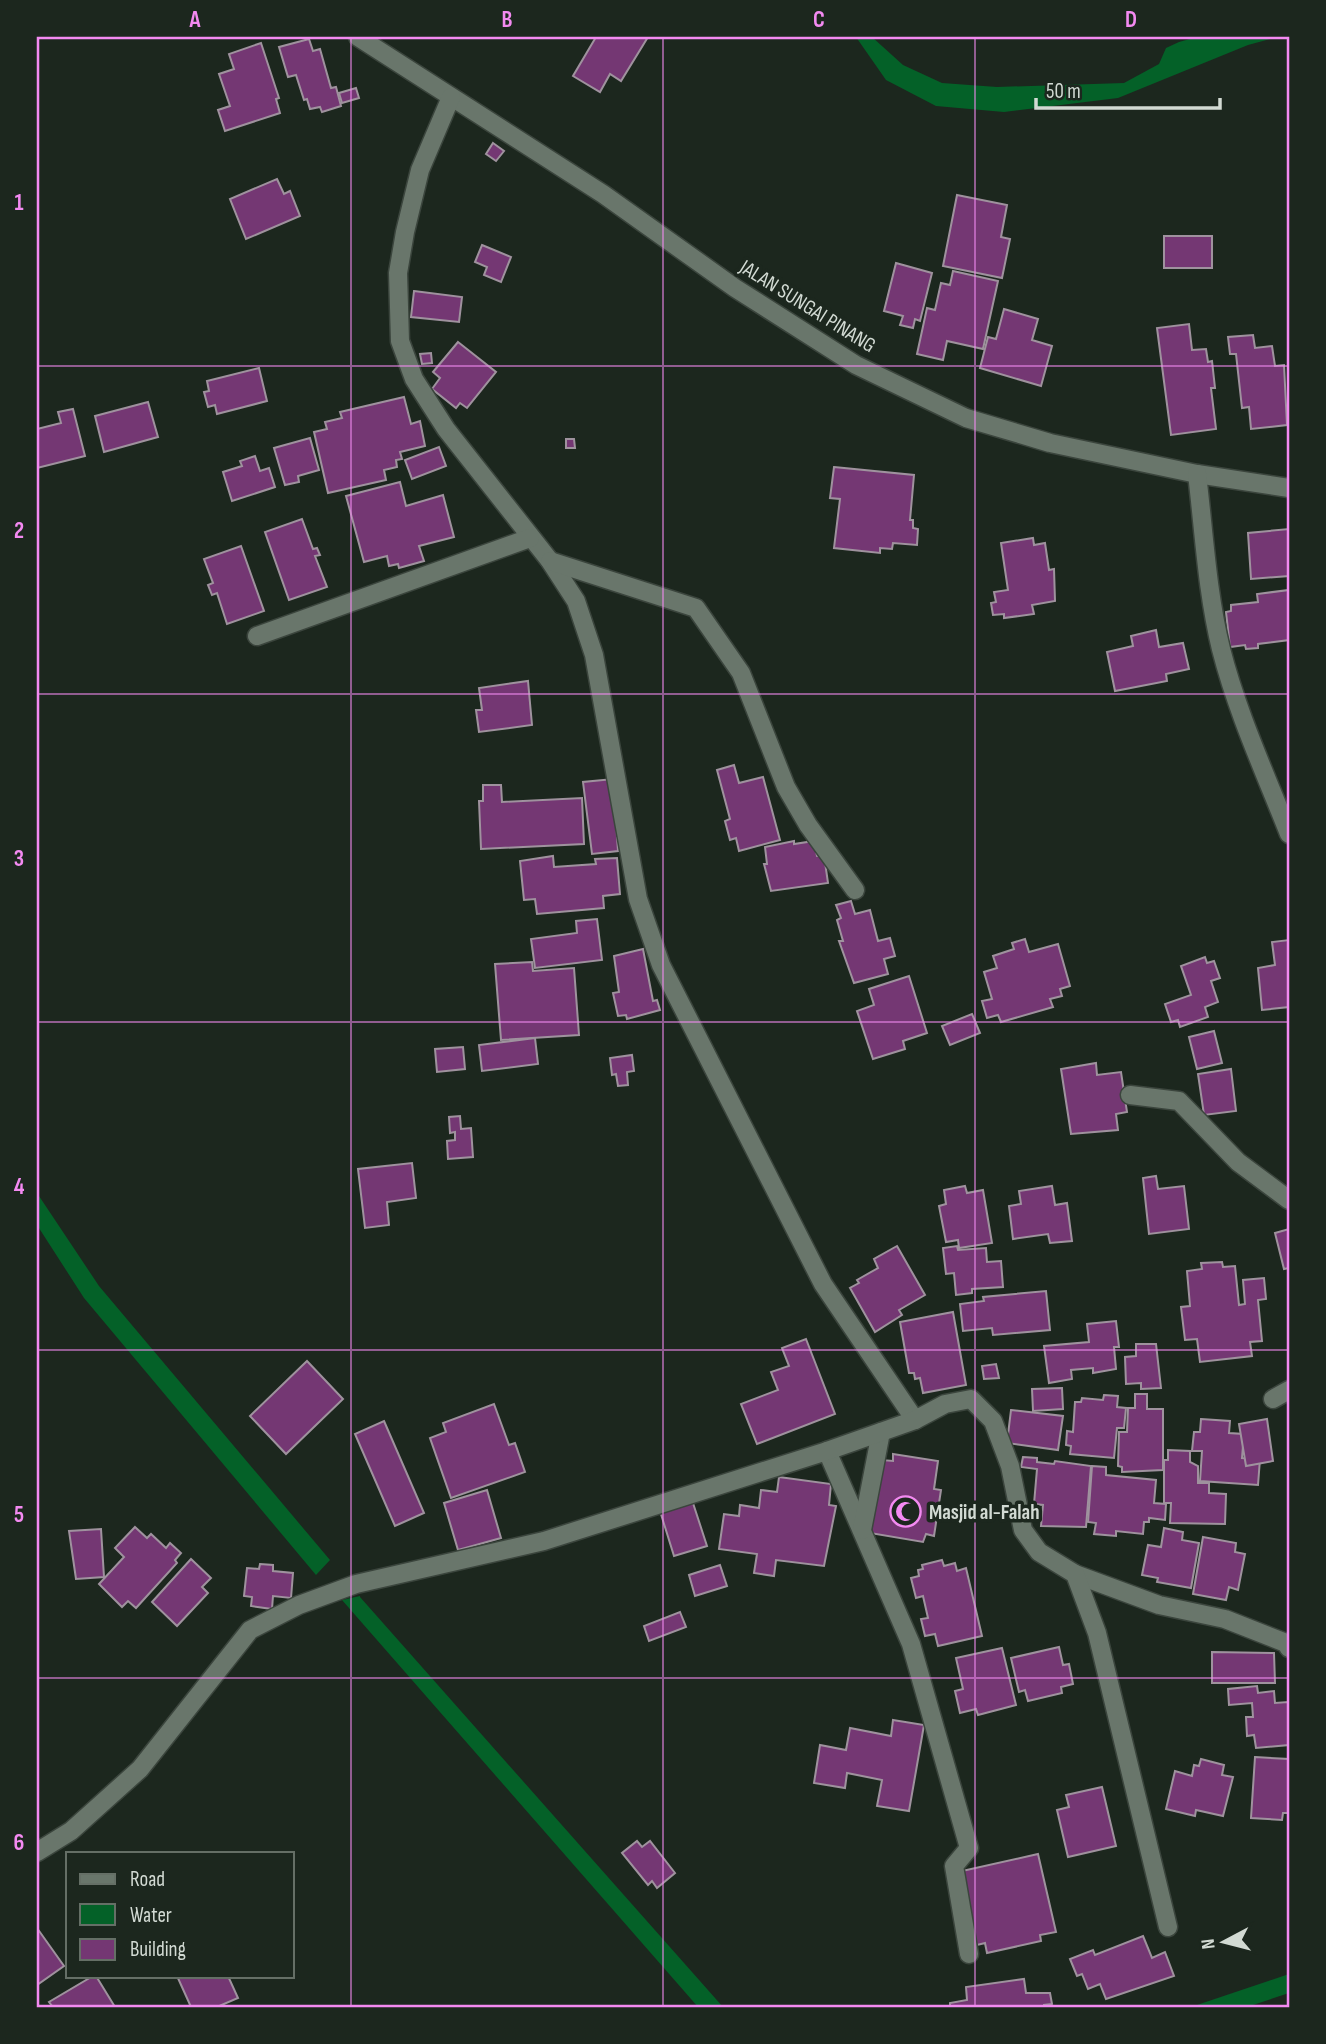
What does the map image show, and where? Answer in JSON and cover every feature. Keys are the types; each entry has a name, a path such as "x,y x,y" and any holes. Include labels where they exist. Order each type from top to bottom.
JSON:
{"street":[{"name":"JALAN SUNGAI PINANG","path":"358,37 603,194 735,288 856,365 967,418 1050,443 1197,474 1289,488"},
{"path":"451,97 420,170 405,232 398,273 400,341 414,379 446,429 550,561 576,601 588,635 638,900 661,965 823,1284 915,1420"},
{"path":"1197,474 1212,605 1222,650 1249,735 1289,834"},
{"path":"257,636 530,538"},
{"path":"550,561 696,608 741,673 786,787 855,890"},
{"path":"1130,1095 1179,1101 1238,1162 1289,1200"},
{"path":"1273,1399 1289,1390"},
{"path":"37,1852 71,1830 139,1769 250,1630 299,1605 356,1584 544,1541 827,1451 915,1420 945,1404 971,1399 993,1421 1010,1466 1023,1530 1039,1552 1075,1574 1159,1605 1225,1619 1286,1643 1289,1648"},
{"path":"862,1530 881,1432"},
{"path":"827,1451 911,1644 969,1848 954,1866 968,1954"},
{"path":"1075,1574 1097,1633 1168,1927"}],"water":[{"path":"856,37 872,37 903,65 942,83 997,87 1124,83 1159,64 1166,48 1179,42 1197,37 1278,37 1248,45 1118,98 1004,112 936,106 886,80"},
{"path":"37,1193 99,1286 330,1560 316,1575 84,1298 37,1225"},
{"path":"360,1596 723,2007 698,2007 342,1600"},
{"path":"1289,1974 1289,1993 1247,2007 1191,2007"}],"building":[{"path":"596,37 648,37 621,81 610,74 600,92 573,76"},
{"path":"309,39 313,51 320,49 331,88 336,87 341,106 322,112 320,107 310,109 307,99 304,100 296,75 288,77 279,47"},
{"path":"261,43 279,98 276,99 280,113 225,131 218,110 230,106 219,74 234,69 229,54"},
{"path":"356,88 359,98 342,103 339,93"},
{"path":"493,143 504,151 496,161 486,154"},
{"path":"277,179 284,194 290,191 300,216 246,239 230,199"},
{"path":"957,195 1007,205 1001,237 1010,239 1002,278 943,266"},
{"path":"1164,236 1212,236 1212,268 1164,268"},
{"path":"482,245 511,257 501,282 484,275 487,267 475,262"},
{"path":"896,263 932,273 920,321 915,319 913,328 900,325 903,316 884,311"},
{"path":"953,271 998,281 983,349 947,341 943,360 917,354 927,308 935,310 941,283 950,285"},
{"path":"414,291 462,297 459,322 411,317"},
{"path":"1004,309 1038,319 1032,340 1052,346 1041,386 980,368 988,337 996,339"},
{"path":"1189,324 1192,350 1206,349 1208,362 1212,361 1215,388 1211,388 1216,429 1171,435 1157,328"},
{"path":"1253,335 1255,348 1272,346 1275,366 1284,365 1287,425 1251,429 1249,407 1242,408 1236,354 1230,354 1228,337"},
{"path":"458,342 496,372 467,408 460,403 456,408 432,389 440,378 433,372"},
{"path":"431,353 432,363 422,364 420,354"},
{"path":"259,368 267,401 217,414 215,405 208,407 204,392 209,391 207,381"},
{"path":"404,397 411,424 420,421 425,446 400,452 402,459 396,460 397,467 384,470 386,480 328,493 314,432 327,429 325,422 342,418 340,412"},
{"path":"148,402 158,437 104,452 95,416"},
{"path":"73,409 85,456 37,468 37,429 61,423 58,412"},
{"path":"310,438 319,470 298,476 299,482 285,485 274,448"},
{"path":"566,439 574,439 575,448 566,448"},
{"path":"439,447 446,466 412,479 405,460"},
{"path":"255,456 260,471 269,468 275,487 232,501 223,472 242,466 240,461"},
{"path":"834,467 914,475 910,520 913,520 913,528 918,529 917,545 893,543 892,549 880,548 880,553 834,548 840,499 830,498"},
{"path":"400,482 406,506 443,495 454,537 419,546 424,561 399,568 398,564 389,566 387,556 364,562 346,496"},
{"path":"302,519 313,549 317,548 320,555 315,556 327,587 289,600 265,532"},
{"path":"1289,529 1289,576 1251,579 1248,533"},
{"path":"1033,538 1034,545 1045,543 1049,570 1054,569 1055,601 1032,605 1034,614 1004,618 1004,614 993,615 991,603 996,602 994,592 1008,590 1001,543"},
{"path":"241,546 264,611 227,624 217,593 212,595 208,585 213,583 204,559"},
{"path":"1289,590 1289,640 1258,644 1258,648 1246,649 1245,645 1230,647 1226,612 1231,611 1231,605 1258,602 1257,594"},
{"path":"1156,630 1159,647 1183,643 1189,669 1166,674 1167,681 1115,691 1107,652 1133,646 1131,636"},
{"path":"528,681 532,725 479,732 476,710 482,710 479,688"},
{"path":"734,765 739,783 763,777 780,840 739,851 736,838 730,840 725,821 730,819 717,770"},
{"path":"613,779 618,851 592,854 583,782"},
{"path":"483,785 501,785 502,802 582,798 584,844 481,849 479,801 483,801"},
{"path":"794,841 794,844 814,841 817,856 824,855 828,883 771,891 764,864 767,864 765,847"},
{"path":"553,856 554,867 596,864 595,859 617,858 620,894 603,896 604,908 537,914 535,899 524,900 520,861"},
{"path":"851,901 855,914 870,910 878,941 890,938 895,956 884,959 888,974 854,983 839,941 843,941 837,920 841,918 836,905"},
{"path":"597,919 602,960 535,968 531,939 577,933 576,921"},
{"path":"1025,939 1029,952 1058,944 1070,986 1060,989 1062,996 1050,999 1053,1007 1001,1022 998,1015 987,1018 982,1001 992,999 984,972 997,968 993,956 1014,949 1012,943"},
{"path":"1289,940 1289,1007 1262,1010 1258,968 1275,965 1272,942"},
{"path":"643,949 653,1001 657,1000 660,1010 627,1019 626,1015 618,1016 613,993 619,992 614,956"},
{"path":"1205,957 1207,963 1214,961 1220,978 1211,981 1218,1002 1205,1007 1208,1017 1180,1027 1178,1020 1171,1022 1165,1004 1191,995 1181,966"},
{"path":"532,962 533,971 574,968 579,1035 501,1040 495,964"},
{"path":"909,976 927,1033 903,1041 905,1049 873,1059 857,1011 874,1005 869,989"},
{"path":"972,1014 980,1033 950,1045 942,1026"},
{"path":"1214,1031 1222,1063 1197,1069 1189,1037"},
{"path":"535,1038 538,1064 482,1071 479,1045"},
{"path":"463,1047 465,1069 437,1072 435,1049"},
{"path":"632,1055 634,1071 627,1072 628,1085 618,1086 616,1074 612,1075 610,1058"},
{"path":"1096,1063 1097,1075 1121,1072 1127,1112 1116,1114 1118,1130 1071,1134 1061,1069"},
{"path":"1231,1069 1236,1111 1204,1115 1198,1074"},
{"path":"460,1116 461,1129 471,1128 473,1157 448,1159 447,1141 455,1140 455,1132 450,1133 449,1117"},
{"path":"412,1163 416,1198 387,1202 389,1225 365,1228 358,1169"},
{"path":"1156,1176 1158,1189 1184,1186 1189,1229 1149,1234 1143,1178"},
{"path":"965,1186 967,1193 983,1190 992,1243 959,1248 958,1240 946,1242 939,1206 946,1204 944,1190"},
{"path":"1052,1186 1055,1205 1067,1203 1072,1241 1050,1243 1048,1234 1013,1239 1009,1206 1021,1204 1019,1191"},
{"path":"1289,1229 1289,1268 1284,1269 1275,1233"},
{"path":"897,1246 925,1295 899,1310 902,1315 875,1332 850,1288 859,1283 857,1280 878,1268 874,1259"},
{"path":"957,1246 958,1250 986,1248 987,1262 1001,1261 1003,1287 972,1289 972,1293 956,1295 954,1273 946,1274 943,1248"},
{"path":"1222,1262 1223,1267 1235,1266 1239,1305 1245,1304 1243,1280 1264,1278 1266,1299 1258,1300 1262,1341 1250,1342 1252,1356 1200,1362 1197,1339 1185,1340 1181,1307 1190,1306 1187,1271 1202,1269 1201,1263"},
{"path":"1046,1291 1050,1330 993,1335 992,1328 963,1331 960,1304 984,1301 983,1297"},
{"path":"953,1312 966,1385 923,1393 920,1378 915,1379 914,1373 909,1373 900,1322"},
{"path":"1116,1321 1119,1347 1114,1347 1116,1369 1093,1373 1093,1368 1071,1370 1072,1379 1049,1383 1044,1346 1089,1342 1087,1324"},
{"path":"806,1339 835,1414 757,1444 741,1404 778,1390 771,1372 789,1366 782,1348"},
{"path":"1136,1344 1156,1344 1161,1388 1141,1389 1141,1383 1126,1384 1125,1357 1136,1356"},
{"path":"307,1361 343,1399 286,1454 250,1416"},
{"path":"996,1364 999,1378 984,1379 982,1366"},
{"path":"1062,1388 1063,1409 1033,1411 1032,1389"},
{"path":"1135,1394 1147,1394 1147,1409 1163,1409 1163,1470 1122,1472 1122,1467 1118,1466 1119,1432 1127,1432 1128,1408 1135,1408"},
{"path":"1104,1395 1118,1396 1117,1407 1126,1408 1124,1428 1117,1428 1114,1458 1070,1454 1071,1446 1066,1445 1067,1431 1073,1432 1075,1402 1081,1402 1082,1398 1103,1400"},
{"path":"494,1404 509,1445 515,1443 525,1472 451,1498 430,1438 446,1432 443,1423"},
{"path":"1011,1410 1063,1416 1058,1450 1007,1443"},
{"path":"1201,1419 1230,1421 1229,1433 1244,1434 1242,1458 1260,1459 1258,1485 1200,1481 1202,1451 1192,1451 1194,1432 1200,1432"},
{"path":"1267,1419 1273,1461 1246,1466 1239,1424"},
{"path":"384,1421 424,1513 395,1526 355,1434"},
{"path":"1168,1450 1190,1451 1190,1462 1198,1466 1198,1483 1209,1483 1209,1493 1226,1494 1225,1524 1170,1523 1171,1503 1164,1503 1164,1460 1168,1460"},
{"name":"Masjid al-Falah","path":"893,1454 938,1461 934,1489 941,1490 934,1536 926,1534 923,1542 870,1533 882,1460 893,1461"},
{"path":"1023,1457 1037,1458 1037,1462 1054,1464 1055,1461 1091,1466 1086,1527 1041,1526 1043,1505 1034,1504 1037,1469 1021,1467"},
{"path":"1092,1466 1106,1467 1106,1475 1156,1480 1154,1503 1166,1504 1165,1520 1149,1518 1149,1522 1144,1522 1143,1534 1116,1531 1116,1536 1094,1534 1096,1523 1088,1522"},
{"path":"779,1477 831,1484 829,1505 836,1506 824,1566 776,1560 774,1576 754,1573 757,1554 719,1549 724,1514 739,1516 740,1505 759,1508 761,1490 777,1492"},
{"path":"487,1490 501,1538 458,1550 444,1503"},
{"path":"692,1500 707,1546 674,1556 660,1511"},
{"path":"135,1527 147,1538 151,1534 166,1548 170,1543 181,1553 175,1560 177,1563 136,1608 128,1601 122,1607 99,1584 124,1557 115,1548"},
{"path":"1164,1528 1183,1532 1182,1540 1199,1543 1191,1588 1157,1582 1158,1578 1142,1575 1148,1545 1161,1547"},
{"path":"101,1529 104,1577 76,1579 69,1531"},
{"path":"1203,1537 1236,1543 1235,1552 1245,1554 1238,1590 1229,1587 1226,1600 1193,1594"},
{"path":"191,1559 211,1578 202,1587 208,1593 177,1626 152,1602"},
{"path":"942,1560 944,1566 955,1563 957,1571 966,1568 982,1636 938,1646 935,1634 925,1636 921,1619 928,1618 923,1596 916,1598 911,1578 919,1576 918,1570 923,1569 922,1565"},
{"path":"260,1564 273,1565 273,1571 293,1573 291,1598 273,1596 272,1609 251,1606 252,1597 244,1596 247,1568 259,1569"},
{"path":"720,1565 727,1586 695,1596 689,1575"},
{"path":"680,1612 686,1627 649,1641 644,1626"},
{"path":"1059,1647 1063,1665 1069,1664 1073,1684 1061,1687 1062,1693 1028,1701 1025,1690 1019,1692 1011,1658"},
{"path":"1002,1648 1016,1705 978,1715 976,1709 960,1713 955,1691 963,1689 956,1658"},
{"path":"1212,1652 1274,1653 1275,1683 1212,1683"},
{"path":"1257,1686 1258,1693 1274,1691 1275,1703 1288,1702 1289,1745 1256,1748 1254,1735 1247,1736 1246,1717 1253,1717 1252,1703 1229,1705 1228,1689"},
{"path":"893,1720 924,1725 909,1811 877,1806 882,1780 847,1773 845,1788 814,1783 820,1745 846,1750 850,1728 891,1736"},
{"path":"1255,1757 1289,1759 1289,1813 1283,1813 1282,1820 1251,1818"},
{"path":"1201,1759 1224,1765 1222,1775 1233,1777 1223,1816 1196,1810 1195,1816 1166,1809 1175,1771 1192,1776 1194,1765 1199,1766"},
{"path":"1102,1787 1116,1846 1068,1857 1057,1810 1069,1807 1066,1795"},
{"path":"637,1841 642,1847 650,1841 675,1873 657,1888 652,1881 648,1885 622,1853"},
{"path":"1038,1854 1056,1932 1040,1935 1041,1941 987,1953 985,1943 973,1946 962,1871"},
{"path":"37,1928 64,1966 37,1985"},
{"path":"1143,1936 1152,1958 1165,1952 1174,1976 1106,1999 1100,1984 1088,1989 1082,1974 1077,1976 1070,1959 1093,1950 1095,1955"},
{"path":"90,1978 97,1978 115,2007 53,2007 49,2002"},
{"path":"178,1978 229,1978 238,1998 217,2007 191,2007"},
{"path":"1024,1979 1026,1993 1050,1993 1052,2004 1044,2007 950,2007 950,2003 967,2000 966,1987"}],"place":[{"name":"Masjid al-Falah","path":"906,1512"}]}
